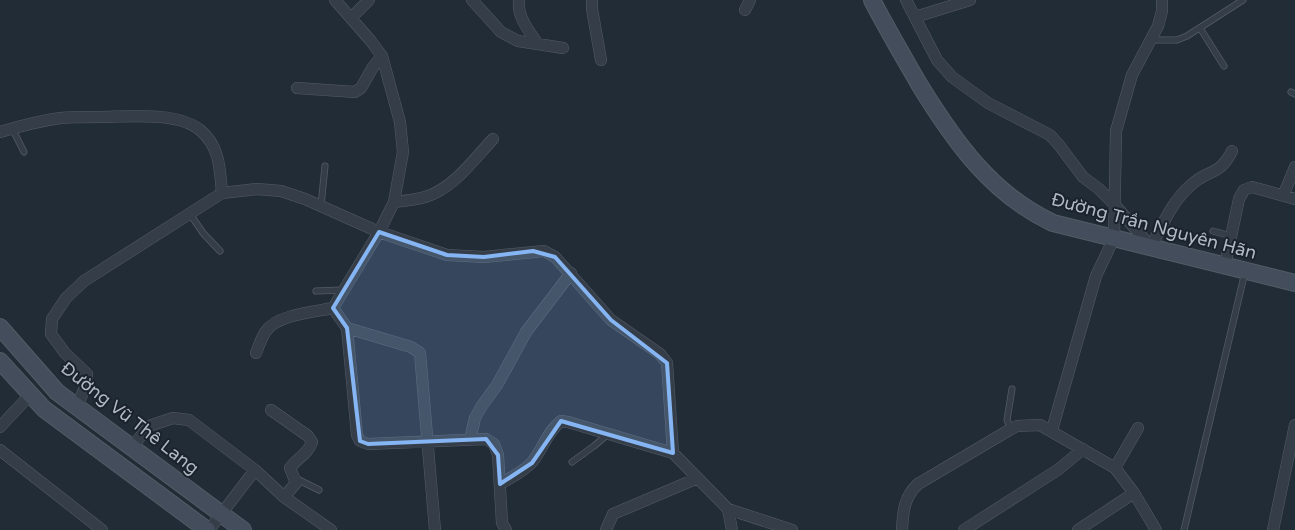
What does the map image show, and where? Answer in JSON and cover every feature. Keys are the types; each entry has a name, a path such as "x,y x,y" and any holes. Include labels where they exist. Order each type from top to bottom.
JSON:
{"street":[{"path":"256,353 265,332 274,323 290,317 332,308 379,232 394,202 404,152 400,122 382,56 335,0"},
{"path":"351,18 369,0"},
{"path":"472,0 501,32 518,41 563,48"},
{"path":"520,0 521,18 538,44"},
{"path":"592,0 601,60"},
{"name":"Đường Trần Nguyên Hãn","path":"872,0 903,57 944,123 984,175 1016,202 1053,223 1295,283"},
{"path":"906,0 937,60 952,77 988,103 1050,135 1083,177 1114,204 1151,247 1169,212 1190,186 1220,168 1226,163 1232,151"},
{"path":"915,17 970,0"},
{"path":"1052,430 1096,276 1114,238 1116,131 1132,75 1158,26 1162,11 1162,0"},
{"path":"297,88 355,92 361,88 372,67 382,56"},
{"path":"0,132 62,118 160,117 185,122 201,130 214,147 220,164 222,193"},
{"path":"394,202 426,197 441,190 454,180 493,139"},
{"path":"1283,196 1295,167"},
{"path":"1225,265 1240,199 1244,190 1252,187 1295,199"},
{"path":"77,406 87,383 87,374 65,353 52,334 52,319 66,298 84,281 222,193 257,189 281,191 305,199 379,232 447,255 484,257 544,251 555,257 611,320 660,354 666,362 672,453"},
{"path":"470,439 480,407 497,385 526,332 571,273"},
{"path":"332,308 346,328 357,435 360,441 368,444 486,438 494,444 498,455 502,523 506,530"},
{"name":"Đường Vũ Thê Lang","path":"0,327 58,392 244,530"},
{"path":"346,328 411,347 420,354 435,530"},
{"path":"0,361 44,410 208,530 255,470"},
{"path":"0,426 30,395"},
{"path":"271,410 308,436 312,442 311,448 290,468 296,483 284,497"},
{"path":"132,447 149,426 173,418 189,420 255,470 284,497 332,530"},
{"path":"500,484 521,472 532,462 555,426 561,421 672,453 728,509 792,530"},
{"path":"902,530 903,506 912,490 918,484 1011,429 1028,424 1040,425 1052,430 1115,468 1134,493 1156,530"},
{"path":"1273,530 1295,425"},
{"path":"1115,468 1138,428"},
{"path":"964,530 1059,469 1083,449"},
{"path":"0,450 102,530"},
{"path":"606,530 613,514 698,478"},
{"path":"1078,530 1134,493"},
{"path":"728,509 732,530"}],"lane":[{"path":"1150,40 1177,40 1187,36 1243,0"},
{"path":"1200,28 1224,66"},
{"path":"12,128 24,152"},
{"path":"321,206 325,166"},
{"path":"190,214 203,233 220,250"},
{"path":"1213,231 1231,236"},
{"path":"1184,530 1246,270"},
{"path":"316,291 343,290"},
{"path":"1011,429 1007,420 1012,389"},
{"path":"572,462 607,435"},
{"path":"295,478 319,490"}],"highlighted area":[{"path":"379,232 447,255 484,257 533,251 555,257 611,320 667,363 673,453 561,421 532,463 500,484 498,455 486,439 368,444 360,441 347,328 333,308"}]}
